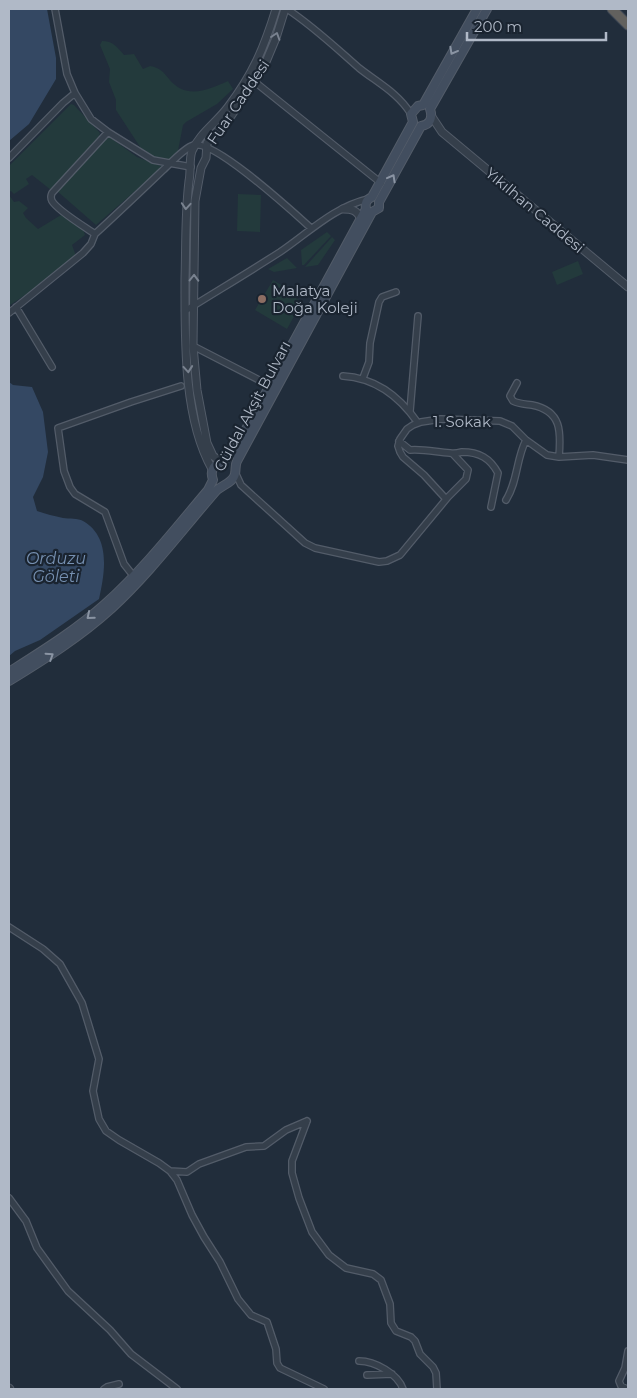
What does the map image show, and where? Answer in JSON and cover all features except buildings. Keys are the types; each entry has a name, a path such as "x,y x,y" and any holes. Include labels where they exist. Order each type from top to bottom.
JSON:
{"highway":[{"path":"612,9 628,25"}],"main road":[{"path":"420,125 411,114 420,105 477,9"},
{"name":"Güldal Akşit Bulvarı","path":"9,672 81,624 136,578 224,484 234,476 235,470 381,183 420,125 431,113 487,9"},
{"name":"Güldal Akşit Bulvarı","path":"9,681 54,653 111,609 208,490 213,480 212,469 216,463 233,453 361,218 420,125"}],"street":[{"path":"55,9 67,74 92,119 108,132 149,158 170,164 196,169 201,168"},
{"path":"9,313 83,253 91,244 95,234 170,164 195,144 223,113 246,81 261,53 276,9"},
{"path":"286,9 308,23 361,69 403,101 411,114"},
{"name":"Fuar Caddesi","path":"222,461 213,456 207,443 197,390 193,346 195,201 201,168 206,158 206,147 209,140 231,116 255,82 268,58 286,9"},
{"path":"255,82 381,183"},
{"path":"9,158 63,103 76,93"},
{"path":"403,101 420,105 431,113"},
{"name":"Yıkılhan Caddesi","path":"431,113 442,132 628,287"},
{"name":"Yıkılhan Caddesi","path":"420,125 442,132"},
{"path":"95,234 59,207 52,201 51,197 52,193 108,132"},
{"path":"195,144 218,152 311,228"},
{"path":"195,144 190,158 191,167 186,204 186,348 194,422 203,450 212,469"},
{"path":"206,158 212,152 218,152"},
{"path":"185,311 281,251 311,228 345,207 370,204"},
{"path":"345,207 358,212 361,218"},
{"path":"363,378 369,364 370,342 379,302 382,297 396,292"},
{"path":"16,307 52,367"},
{"path":"410,411 418,316"},
{"path":"193,346 259,380"},
{"path":"343,376 363,378 395,396 410,411 418,423"},
{"path":"517,383 511,399 519,404 543,409 557,421 560,430 559,457"},
{"path":"136,578 124,564 105,512 75,494 70,487 64,472 58,428 181,386"},
{"name":"1. Sokak","path":"399,441 407,429 418,423 441,419 500,422 512,426 526,440 547,455 559,457 593,454 628,460"},
{"path":"506,500 515,478 520,452 526,440"},
{"path":"399,441 410,450 426,449 453,454 461,452 482,455 488,459 498,473 491,507"},
{"path":"399,441 398,446 403,457 424,475 446,499"},
{"path":"222,461 235,470 241,484 305,544 315,548 379,562 387,561 400,555 446,499 466,479 468,470 453,454"},
{"path":"213,480 224,484 241,484"},
{"path":"9,927 44,949 60,964 82,1003 99,1059 93,1092 99,1119 106,1130 170,1171 177,1180 204,1237 243,1307 251,1315 267,1322 276,1349 277,1364 280,1368 324,1389"},
{"path":"170,1171 187,1172 199,1164 246,1147 264,1146 286,1130 307,1121 292,1161 292,1173 298,1198 312,1232 329,1255 346,1268 372,1274 381,1280 390,1304 391,1323 396,1331 412,1337 418,1344 420,1354 433,1367 436,1373 437,1389"},
{"path":"9,1198 26,1221 37,1248 68,1291 110,1330 131,1354 177,1389"},
{"path":"627,1389 621,1386 619,1381 626,1368 628,1350"},
{"path":"359,1361 367,1361 394,1374 404,1389"},
{"path":"367,1375 394,1374"},
{"path":"104,1389 119,1384"}],"green space":[{"path":"102,41 112,43 124,55 134,54 143,69 150,66 159,69 183,89 190,91 205,90 228,81 233,89 217,104 183,125 177,156 170,159 154,157 142,150 116,110 116,100 109,82 110,69 100,45"},
{"path":"71,104 100,133 97,143 51,190 32,175 26,179 29,184 14,194 11,191 9,192 9,166"},
{"path":"108,136 137,157 163,167 96,225 57,191"},
{"path":"238,194 261,195 260,232 237,231"},
{"path":"9,195 14,202 19,201 28,208 23,213 38,229 61,215 68,216 82,225 85,235 72,245 76,256 39,286 10,305"},
{"path":"327,232 331,236 302,265 301,250"},
{"path":"332,237 335,240 318,265 305,267"},
{"path":"287,258 297,268 274,272 268,269"},
{"path":"578,261 583,274 557,285 552,272"},
{"path":"273,280 288,289 286,292 302,302 287,329 255,310"}],"water":[{"path":"9,9 47,9 56,58 56,79 29,124 9,141"},
{"name":"Orduzu Göleti","path":"9,382 13,385 32,387 43,412 48,452 43,477 33,497 37,511 63,518 81,520 92,528 102,546 104,567 99,599 40,640 15,651 9,656"}],"place":[{"name":"Malatya Doğa Koleji","path":"262,299"}]}
